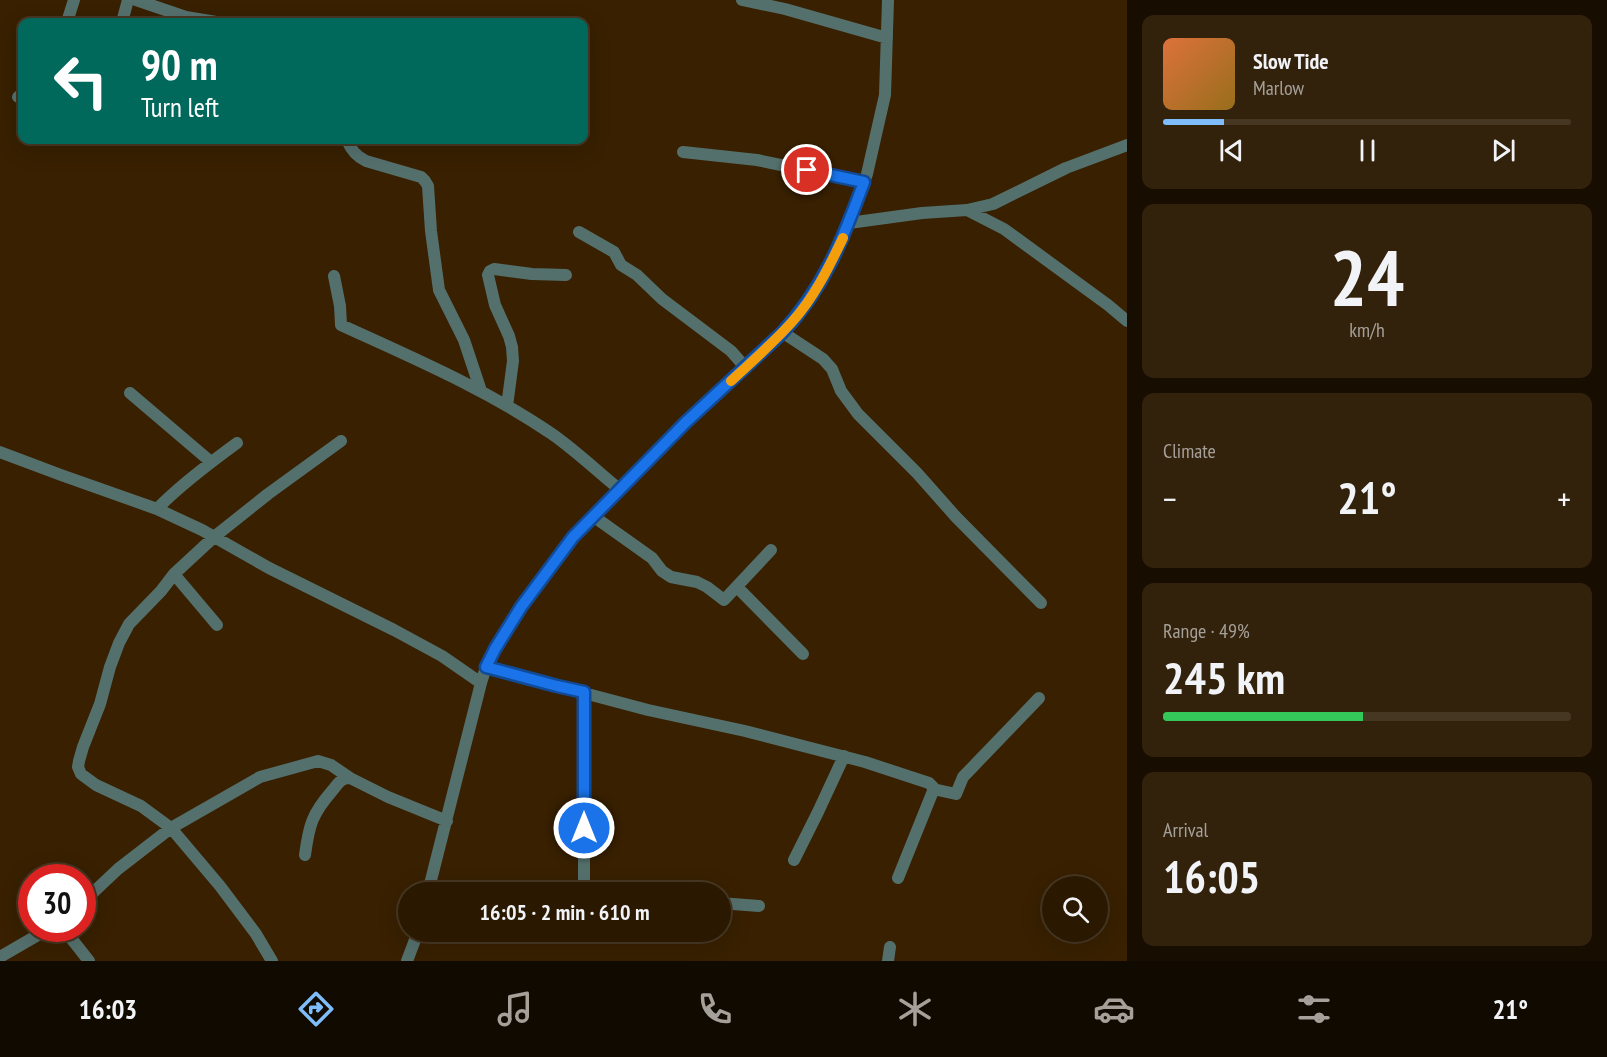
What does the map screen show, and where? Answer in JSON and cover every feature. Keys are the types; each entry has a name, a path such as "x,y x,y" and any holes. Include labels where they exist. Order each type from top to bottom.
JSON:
{"street":[{"path":"68,18 74,0"},
{"path":"123,18 128,0"},
{"path":"136,0 192,18"},
{"path":"742,0 785,9 887,38"},
{"path":"431,882 486,667 521,607 573,537 686,422 782,333 821,282 843,239 864,182 885,95 888,0"},
{"path":"349,144 358,157 366,161 425,180 428,186 432,242 439,290 464,340 481,391"},
{"path":"849,223 922,213 967,210 993,204 1066,168 1127,145"},
{"path":"683,152 757,160 864,182"},
{"path":"967,210 1004,229 1127,321"},
{"path":"579,232 614,252 621,265 637,275 662,299 731,351 745,367"},
{"path":"507,406 513,361 512,347 495,305 488,275 494,268 532,274 566,275"},
{"path":"334,276 340,306 340,325 439,370 507,406 554,435 619,489"},
{"path":"782,333 823,359 832,369 841,391 858,414 1041,603"},
{"path":"130,393 212,462"},
{"path":"272,961 256,934 220,886 171,828 141,806 96,785 81,774 78,767 110,667 129,624 174,574 214,537 341,441"},
{"path":"157,509 165,500 237,443"},
{"path":"0,452 157,509 404,635 442,656 481,683"},
{"path":"593,516 652,558 662,571 671,577 697,582 724,600 771,550"},
{"path":"174,574 217,625"},
{"path":"737,587 803,654"},
{"path":"486,667 648,710 844,756 929,783 933,789 956,794 963,777 1039,698"},
{"path":"582,882 584,692"},
{"path":"794,860 844,756"},
{"path":"96,890 118,869 171,828 260,777 318,761 331,765 350,778 388,797 447,821"},
{"path":"305,855 311,821 320,804 338,783 344,778 350,778"},
{"path":"898,878 933,789"},
{"path":"731,904 759,906"},
{"path":"1,955 25,942"},
{"path":"74,942 89,961"},
{"path":"407,961 414,942"},
{"path":"888,961 890,947"}],"slow traffic":[{"path":"731,381 794,321 821,282 843,238"}],"route":[{"path":"584,828 584,692 486,667 521,607 573,537 686,422 794,321 821,282 843,239 864,182 807,170"}]}
